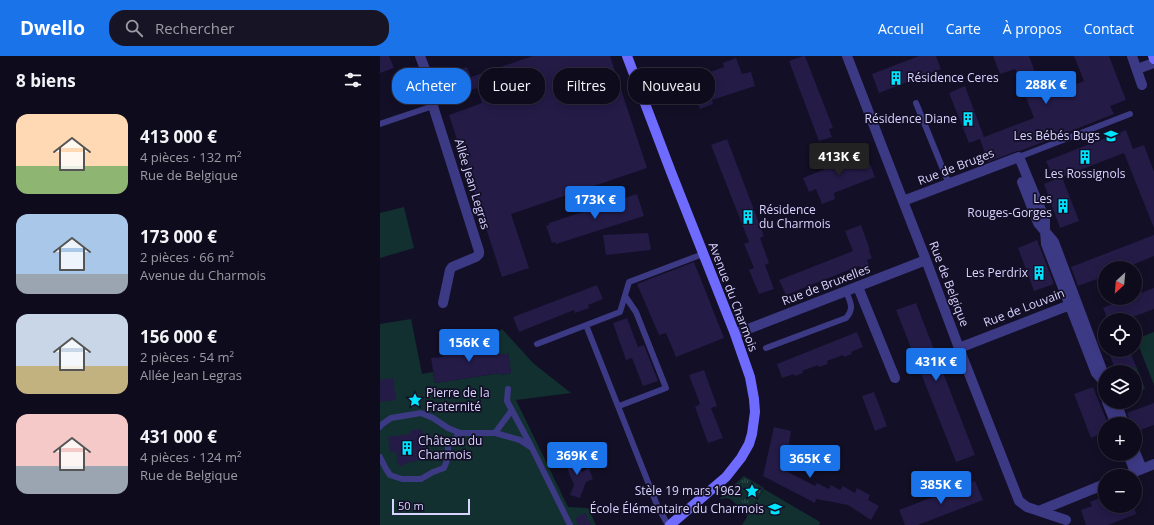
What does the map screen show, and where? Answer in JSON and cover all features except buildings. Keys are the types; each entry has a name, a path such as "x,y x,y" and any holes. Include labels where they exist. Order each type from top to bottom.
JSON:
{"street":[{"name":"Allée Jean Legras","path":"420,56 428,77 433,106 479,251 479,254 476,256 452,267 450,270 443,303"},
{"name":"Avenue du Charmois","path":"627,56 735,334 750,377 755,412 751,439 732,471 669,525"},
{"name":"Rue de Belgique","path":"847,56 1019,501 1027,507 1067,522"},
{"path":"1132,56 1142,85"},
{"path":"1137,69 1154,63"},
{"name":"Rue de Bruges","path":"902,201 1016,158"},
{"path":"1016,158 1038,223 1054,242 1073,304 1100,365"},
{"name":"Rue de Bruxelles","path":"735,334 926,260"},
{"path":"858,287 895,378"},
{"name":"Rue de Louvain","path":"959,348 1073,304"},
{"path":"1141,469 1154,464"},
{"path":"1039,511 1098,487"},
{"path":"1060,503 1067,522"}],"lane":[{"path":"916,103 949,184"},
{"path":"380,124 433,106"},
{"path":"1016,158 1130,114"},
{"path":"537,344 620,312 629,282 704,254"},
{"path":"766,348 846,318 852,307 846,291"},
{"path":"619,406 666,388 636,312 625,296"},
{"path":"586,325 657,505 669,525"},
{"path":"508,389 507,402 532,448 570,525"},
{"path":"495,433 512,410"},
{"path":"380,427 391,418 421,413 433,418 460,434 495,433 520,440 532,448"},
{"path":"380,457 390,475 402,479 421,479 444,468 448,458 448,446 460,434"}],"green space":[{"path":"404,207 414,248 380,258 380,213"},
{"path":"411,319 422,374 433,372 435,383 501,373 501,375 511,373 508,354 499,355 498,348 491,339 502,329 533,363 571,393 516,400 568,507 588,508 596,525 380,525 380,324"},
{"path":"1154,332 1154,385 1142,354 1142,337"},
{"path":"1142,381 1145,389 1142,390"},
{"path":"744,476 764,488 748,516 741,512 732,500 720,498"},
{"name":"École Élémentaire du Charmois","path":"764,489 820,522 819,525 742,525"}],"place":[{"name":"Résidence Ceres","path":"896,78"},
{"name":"Résidence Diane","path":"968,119"},
{"name":"Les Bébés Bugs","path":"1111,136"},
{"name":"Les Rossignols","path":"1085,157"},
{"name":"Les Rouges-Gorges","path":"1063,206"},
{"name":"Résidence du Charmois","path":"748,217"},
{"name":"Les Perdrix","path":"1039,273"},
{"name":"Pierre de la Fraternité","path":"415,400"},
{"name":"Château du Charmois","path":"407,448"},
{"name":"Stèle 19 mars 1962","path":"752,491"},
{"name":"École Élémentaire du Charmois","path":"775,509"}]}
